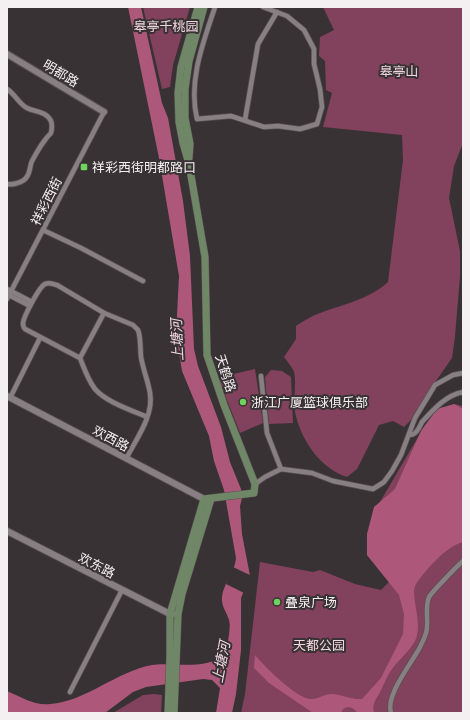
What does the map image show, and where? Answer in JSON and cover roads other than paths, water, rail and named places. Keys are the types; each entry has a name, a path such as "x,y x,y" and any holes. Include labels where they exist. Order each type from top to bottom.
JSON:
{"main road":[{"name":"天鹤路","path":"198,7 181,67 178,93 179,122 189,164 205,256 207,355 224,405 255,484"},
{"name":"天鹤路","path":"189,164 190,144 186,118 185,89 189,61 204,7"},
{"path":"208,499 254,493 255,484"},
{"path":"174,713 175,702 170,614 208,499"},
{"path":"168,713 178,614 208,499"}],"street":[{"path":"215,7 195,73 194,105 197,119 231,116 264,127 278,126 300,129 317,124 322,107 320,89 314,64 314,49 304,30 287,16 263,7"},
{"path":"245,120 258,44 276,12"},
{"name":"明都路","path":"7,54 104,112"},
{"path":"7,89 27,108 47,116 51,121 52,127 51,132 31,163 28,176 19,182 11,185 7,184"},
{"name":"祥彩西街","path":"8,294 44,230 104,112"},
{"path":"44,230 82,248 143,281"},
{"path":"126,459 147,417 149,410 150,394 141,358 138,330 133,325 104,312 52,283 43,285 31,304 23,322 23,326 27,332 80,358 85,371 96,390 108,399 147,417"},
{"path":"8,294 31,304"},
{"path":"80,358 104,312"},
{"path":"9,397 40,338"},
{"path":"255,484 281,469 312,473 333,481 373,489 384,482 392,471 401,455 415,418 435,385 453,375 463,373"},
{"path":"261,376 267,433 281,469"},
{"path":"409,434 412,435 416,432 430,414 442,402 456,393 463,392"},
{"name":"欢西路","path":"9,397 126,459 208,499"},
{"name":"欢东路","path":"7,531 170,614 178,614"},
{"path":"391,713 390,703 393,694 418,651 426,633 426,611 430,595 463,561"},
{"path":"70,692 122,590"}],"water":[{"name":"上塘河","path":"128,7 141,7 162,103 168,118 183,201 190,256 194,349 198,366 221,427 230,462 243,494 240,506 242,534 250,576 241,598 241,650 236,694 232,713 216,713 220,688 212,680 203,679 146,687 133,692 105,713 7,713 7,691 39,704 63,702 76,698 126,674 152,665 187,665 214,661 220,657 227,647 230,622 223,606 222,597 224,587 234,568 236,558 224,490 214,461 209,436 182,371 176,335 179,276 159,158"},
{"path":"454,404 463,409 463,542 443,553 416,584 414,595 418,626 415,641 389,674 374,703 374,713 357,713 348,707 343,709 341,713 313,713 269,683 254,668 255,655 289,688 310,699 331,694 354,699 362,699 381,678 403,634 404,614 399,595 367,555 367,534 374,507 395,489 421,431 437,409"}],"place":[{"name":"祥彩西街明都路口","path":"84,167"},
{"name":"浙江广厦篮球俱乐部","path":"243,402"},
{"name":"叠泉广场","path":"277,602"}],"park label":[{"name":"皋亭千桃园","path":"166,26"},
{"name":"皋亭山","path":"399,71"},
{"name":"天都公园","path":"319,645"}]}
